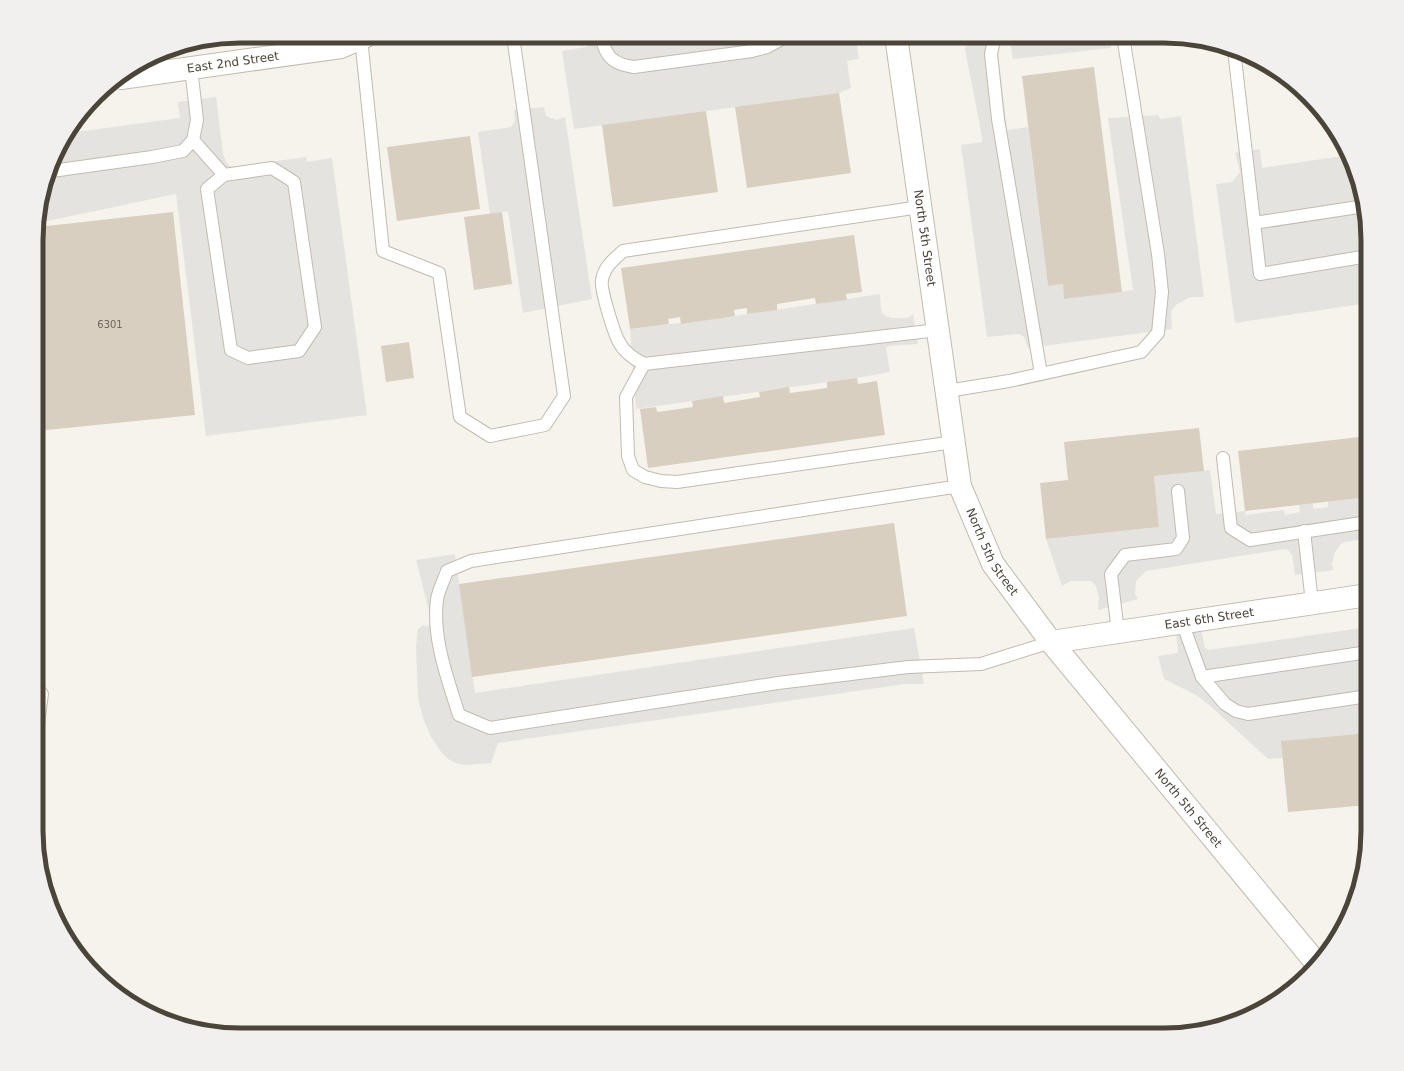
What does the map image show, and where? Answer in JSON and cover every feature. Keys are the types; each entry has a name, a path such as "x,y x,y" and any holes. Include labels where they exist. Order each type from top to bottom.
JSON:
{"street":[{"name":"East 2nd Street","path":"130,77 340,46 348,43"},
{"name":"North 5th Street","path":"897,43 960,486 993,564 1051,642 1313,959"},
{"name":"East 6th Street","path":"1051,642 1361,596"}],"lane":[{"path":"365,43 383,251 439,273 460,418 490,436 545,425 564,396 514,43"},
{"path":"603,43 606,54 612,60 623,65 634,67 752,51 767,47 775,43"},
{"path":"993,43 991,54 998,119 1041,374"},
{"path":"947,391 1041,374 1141,352 1158,333 1162,292 1158,254 1124,43"},
{"path":"1235,56 1260,274 1361,257"},
{"path":"56,170 152,157 182,151 193,140 197,120 191,68"},
{"path":"193,140 224,175"},
{"path":"272,168 294,182 315,327 299,351 248,358 231,350 207,189 224,175 272,168"},
{"path":"920,207 623,251 609,265 602,281 604,297 619,343 631,357 644,364 938,330"},
{"path":"1254,223 1358,207"},
{"path":"644,364 626,397 628,456 633,470 645,477 677,482 954,442"},
{"path":"1223,458 1231,528 1250,540 1361,523"},
{"path":"960,486 471,561 447,571 437,599 437,630 446,674 459,715 490,728 778,683 908,667 981,664 1051,642"},
{"path":"1118,632 1111,574 1125,555 1176,549 1183,538 1178,490"},
{"path":"1304,531 1312,604"},
{"path":"1182,622 1202,677 1225,704 1236,711 1248,714 1361,697"},
{"path":"1202,677 1361,653"}],"shaded area":[{"path":"856,43 859,59 847,61 851,88 839,93 574,129 562,51 586,47 588,44"},
{"path":"967,43 997,43 1007,130 1028,127 1048,286 1063,284 1065,299 1133,290 1108,118 1158,115 1160,119 1181,116 1204,297 1190,297 1176,305 1171,311 1172,329 1028,348 1024,337 1019,334 987,337 961,145 982,142 965,49"},
{"path":"1010,43 1110,43 1111,48 1013,59"},
{"path":"216,97 223,154 227,163 231,167 306,157 307,162 332,158 367,415 206,436 176,194 44,222 53,177 63,153 75,132 180,118 178,102"},
{"path":"544,107 546,116 557,120 565,117 592,299 523,313 508,211 490,214 478,132 511,127 515,121 514,110"},
{"path":"1260,149 1262,168 1342,156 1351,177 1361,227 1361,304 1235,323 1216,184 1232,182 1240,172 1235,153"},
{"path":"880,294 882,313 886,316 892,318 904,318 913,314 918,344 889,346 886,348 890,372 636,409 630,329 735,316"},
{"path":"1210,470 1216,514 1245,511 1246,515 1284,510 1285,515 1300,512 1299,505 1313,503 1313,509 1328,507 1328,501 1361,498 1361,540 1344,542 1341,544 1334,555 1332,565 1334,570 1295,575 1292,555 1285,549 1146,571 1136,581 1135,594 1138,599 1098,610 1099,597 1096,586 1091,581 1071,581 1062,586 1046,539 1159,527 1154,476"},
{"path":"455,554 475,693 914,628 924,684 905,684 498,743 491,763 466,765 458,764 448,759 442,753 431,737 423,718 418,698 416,646 418,629 423,625 427,627 430,624 431,619 416,560"},
{"path":"1361,628 1361,734 1282,741 1283,758 1268,759 1208,704 1196,695 1164,679 1158,656 1177,653 1176,634 1201,629 1205,648 1209,650"}],"building":[{"path":"1094,67 1122,292 1064,299 1063,284 1048,286 1022,76"},
{"path":"839,93 851,173 747,188 735,107"},
{"path":"706,111 718,192 613,207 602,125"},
{"path":"470,136 480,209 397,221 387,147"},
{"path":"1338,148 1342,156 1339,156"},
{"path":"173,212 195,415 43,430 43,226"},
{"path":"502,212 512,284 474,290 464,217"},
{"path":"854,235 862,292 846,294 847,300 816,304 815,298 777,304 777,310 747,314 747,308 734,310 735,316 681,324 680,317 668,319 669,324 630,329 621,268"},
{"path":"409,342 414,378 386,382 381,346"},
{"path":"857,378 858,384 877,381 885,435 648,468 640,409 656,407 657,412 693,407 692,401 723,396 724,403 760,397 759,392 789,387 790,393 827,388 827,382"},
{"path":"1199,428 1204,471 1154,476 1159,527 1046,539 1040,483 1068,480 1064,442"},
{"path":"1361,437 1361,498 1245,511 1238,451"},
{"path":"894,523 907,616 472,677 459,584"},
{"path":"1361,734 1361,806 1288,812 1281,741"}]}
